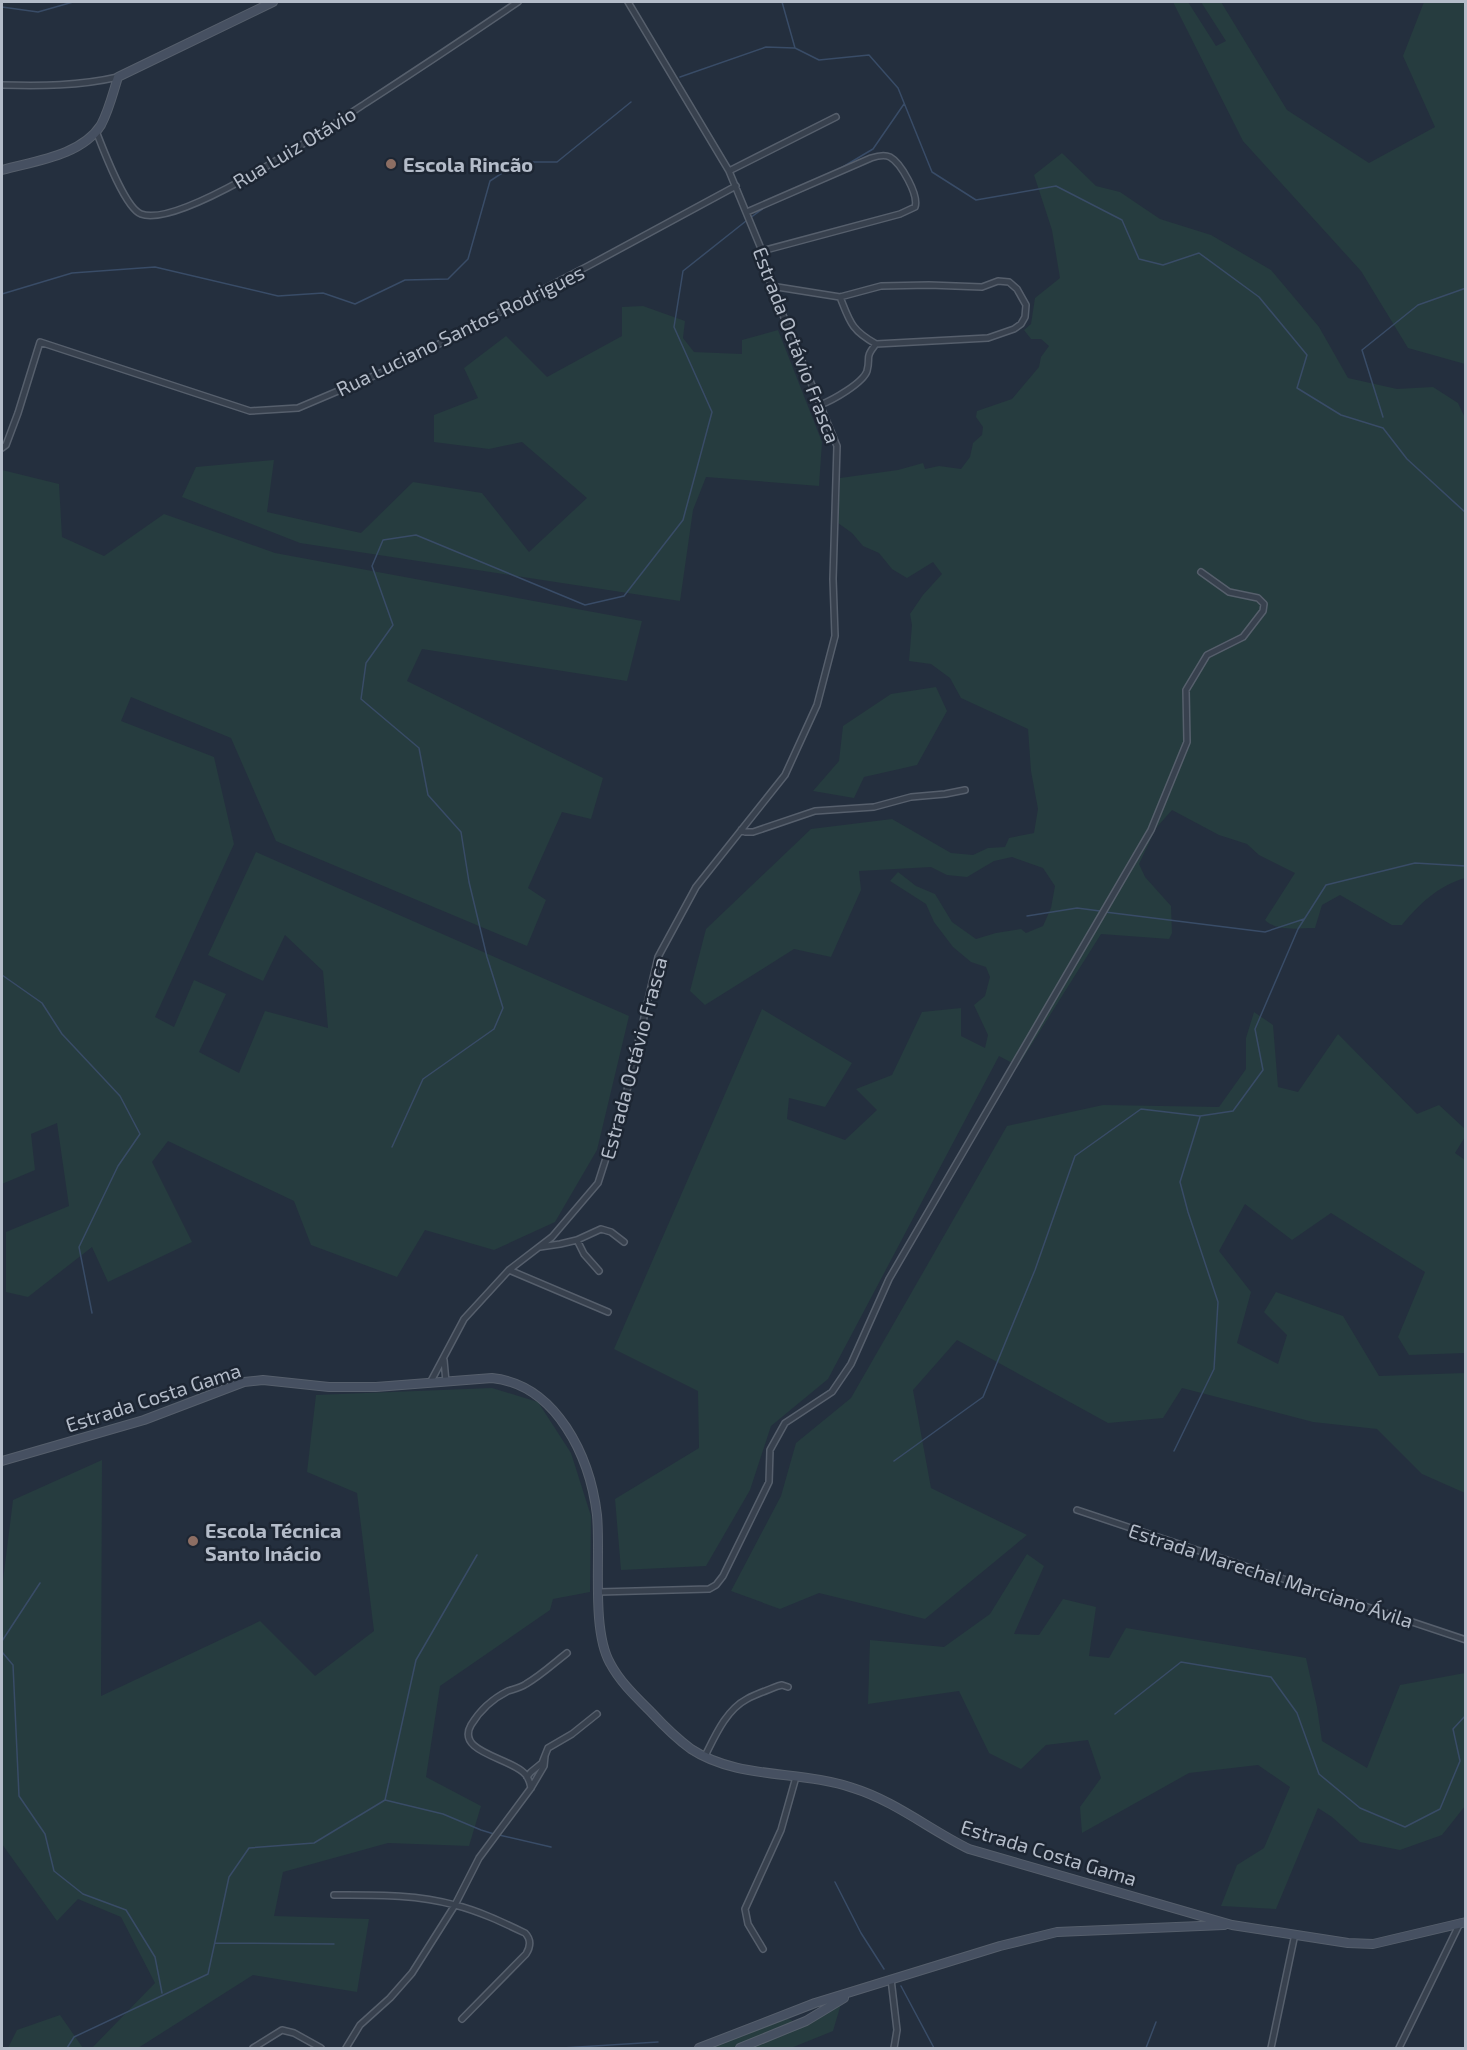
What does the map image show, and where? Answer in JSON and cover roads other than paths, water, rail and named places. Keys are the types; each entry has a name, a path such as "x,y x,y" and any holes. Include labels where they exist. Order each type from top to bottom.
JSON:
{"main road":[{"path":"2,170 59,155 79,144 96,131 107,112 118,77 273,2"},
{"name":"Estrada Costa Gama","path":"2,1461 144,1420 244,1382 263,1380 341,1387 376,1387 492,1378 505,1379 533,1393 559,1417 578,1449 589,1478 597,1515 600,1624 605,1652 614,1670 627,1688 674,1736 705,1756 744,1768 833,1782 887,1801 969,1849 1232,1925 1348,1943 1373,1944 1463,1923"},
{"path":"1172,1926 1180,1909"},
{"path":"699,2049 786,2013 1000,1946 1057,1932 1232,1925"},
{"path":"740,2049 807,2021 862,1989"}],"street":[{"name":"Rua Luiz Otávio","path":"96,131 131,208 145,215 163,215 253,175 313,139 518,2"},
{"name":"Estrada Octávio Frasca","path":"430,1383 464,1318 509,1270 552,1237 598,1183 625,1099 658,957 696,887 785,775 817,705 836,636 833,579 837,446 771,286 762,251 729,171 628,2"},
{"path":"2,85 91,83 118,77"},
{"path":"729,171 836,117"},
{"path":"747,212 871,158 885,155 900,166 916,197 915,207 906,212 762,251"},
{"name":"Rua Luciano Santos Rodrigues","path":"2,448 6,445 18,413 40,342 250,411 298,408 397,366 736,186"},
{"path":"771,286 840,297 881,286 982,287 998,281 1009,282 1017,289 1026,304 1025,317 1021,324 1014,329 988,338 876,344 861,336 851,325 840,297"},
{"path":"820,405 862,380 868,369 867,354 876,344"},
{"path":"599,1592 709,1589 721,1581 769,1482 770,1450 785,1423 832,1392 851,1364 889,1279 1151,830 1187,742 1185,690 1189,682 1207,655 1242,638 1263,611 1264,604 1260,599 1229,592 1201,572"},
{"path":"741,830 753,832 815,811 874,807 911,796 965,790"},
{"path":"538,1247 577,1240 598,1229 604,1229 624,1242"},
{"path":"577,1240 584,1254 599,1271"},
{"path":"509,1270 608,1312"},
{"path":"444,1358 446,1382"},
{"name":"Estrada Marechal Marciano Ávila","path":"1077,1510 1466,1640"},
{"path":"531,1788 527,1777 517,1768 473,1746 468,1739 468,1731 477,1715 487,1705 509,1691 526,1684 567,1653"},
{"path":"705,1756 721,1726 736,1707 746,1699 778,1686 788,1687"},
{"path":"527,1777 540,1766 548,1748 572,1734 597,1714"},
{"path":"346,2049 360,2025 407,1979 455,1905 479,1858 531,1788 544,1766 545,1756"},
{"path":"763,1948 748,1924 745,1909 781,1830 796,1777"},
{"path":"334,1895 393,1896 455,1905 499,1920 525,1933 530,1944 526,1953 462,2019"},
{"path":"1399,2049 1463,1923"},
{"path":"1271,2049 1294,1934"},
{"path":"891,1979 897,2030 894,2049"},
{"path":"253,2049 282,2030 294,2033 321,2049"}],"waterway":[{"path":"2,7 38,12 73,2"},
{"path":"782,2 795,48 819,60 869,55 898,88 932,172 976,200 1056,186 1122,220 1139,259 1163,265 1199,253 1259,297 1307,355 1297,388 1341,415 1383,428 1407,459 1466,513"},
{"path":"680,77 766,47 794,48"},
{"path":"2,294 72,273 155,267 278,296 323,293 355,304 405,280 448,279 468,259 490,181 519,162 557,162 631,102"},
{"path":"841,168 873,149 904,104"},
{"path":"783,199 809,188"},
{"path":"750,218 765,207"},
{"path":"392,1147 423,1079 494,1029 503,1008 487,957 469,882 461,832 428,795 419,748 361,699 366,663 393,625 372,566 383,540 416,535 585,605 624,596 683,520 712,412 674,327 683,271 746,221"},
{"path":"1383,417 1362,350 1418,305 1466,288"},
{"path":"894,1461 983,1397 1035,1270 1075,1156 1141,1109 1200,1116 1233,1111 1263,1070 1255,1029 1298,929 1326,885 1415,863 1466,866"},
{"path":"1027,916 1077,908 1100,911"},
{"path":"1105,912 1265,932 1304,919"},
{"path":"2,975 42,1003 62,1034 120,1096 140,1134 118,1166 79,1247 92,1313"},
{"path":"1174,1451 1214,1369 1218,1302 1180,1182 1200,1117"},
{"path":"67,2048 74,2037 208,1974 229,1877 249,1848 314,1843 385,1800 416,1660 477,1555"},
{"path":"2,1641 40,1583"},
{"path":"2,1652 13,1665 19,1796 45,1834 54,1871 83,1894 126,1910 155,1957 162,1993"},
{"path":"1115,1714 1181,1662 1271,1677 1297,1713 1319,1774 1360,1808 1405,1827 1440,1809 1460,1761 1453,1729 1466,1715"},
{"path":"385,1800 443,1814 494,1834"},
{"path":"499,1835 551,1847"},
{"path":"835,1882 861,1933 884,1969"},
{"path":"215,1943 334,1944"},
{"path":"901,1986 934,2048"},
{"path":"1146,2048 1156,2022"},
{"path":"562,2048 658,2042"}],"place":[{"name":"Escola Rincão","path":"391,164"},
{"name":"Escola Técnica Santo Inácio","path":"193,1541"}]}
